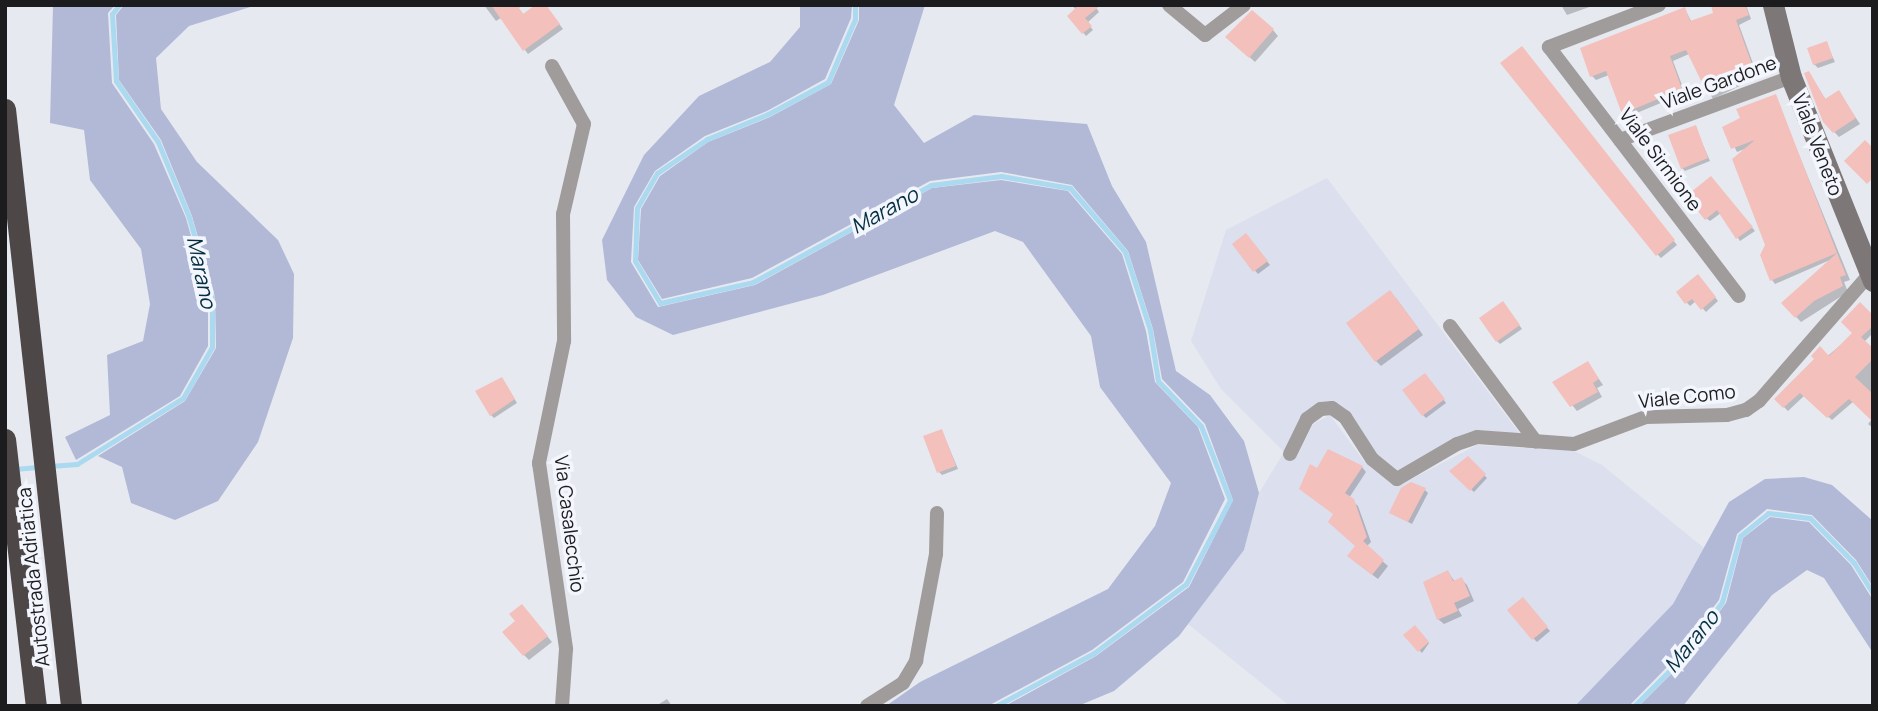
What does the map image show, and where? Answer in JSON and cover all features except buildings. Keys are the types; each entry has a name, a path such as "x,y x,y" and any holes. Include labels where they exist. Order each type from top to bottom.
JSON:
{"highway":[{"name":"Autostrada Adriatica","path":"5,109 71,706"},
{"name":"Autostrada Adriatica","path":"5,439 11,509 36,706"}],"main road":[{"name":"Viale Veneto","path":"1773,5 1791,77 1871,278"}],"street":[{"path":"1169,5 1205,35 1244,5"},
{"name":"Viale Sirmione","path":"1653,6 1549,47 1739,296"},
{"name":"Via Casalecchio","path":"552,66 584,124 563,214 564,341 539,463 566,649 562,706"},
{"name":"Viale Gardone","path":"1620,140 1791,77"},
{"name":"Viale Como","path":"1290,454 1307,419 1321,409 1332,408 1345,417 1372,459 1397,479 1457,444 1477,438 1574,444 1646,417 1727,415 1746,410 1759,401 1871,278"},
{"path":"1450,326 1536,442"},
{"path":"866,706 903,683 916,661 936,554 937,513"}],"shaded area":[{"path":"53,5 115,5 108,13 112,83 154,144 186,218 208,298 208,346 180,396 76,460 65,437 110,415 107,355 143,341 150,304 141,249 90,180 84,130 50,123"},
{"path":"124,5 257,5 189,26 156,58 161,109 197,162 278,240 294,274 293,338 258,442 218,501 175,520 131,503 122,467 98,456 185,401 216,348 215,297 192,216 161,140 119,80 116,15"},
{"path":"800,5 852,5 851,18 825,79 767,111 705,136 655,171 634,207 631,262 658,307 755,285 932,188 1001,180 1068,191 1122,254 1146,331 1155,382 1198,427 1225,499 1183,582 1092,650 988,706 886,706 920,682 1108,589 1155,526 1171,483 1100,387 1091,336 1023,242 995,231 823,295 673,335 636,317 607,280 602,240 644,155 699,96 770,62 800,27"},
{"path":"859,5 925,5 894,105 924,143 974,115 1087,124 1112,186 1146,242 1176,371 1210,395 1244,441 1259,493 1244,550 1179,636 1114,691 1078,706 1005,706 1096,656 1189,587 1233,500 1205,424 1162,379 1153,329 1128,251 1072,185 1001,172 930,181 752,278 662,299 638,260 641,209 660,176 708,142 770,117 831,84 859,20"},
{"path":"1327,178 1520,434 1504,434 1398,473 1377,455 1350,413 1334,401 1318,403 1303,415 1284,452 1221,389 1191,341 1226,230"},
{"path":"1330,415 1366,464 1396,487 1477,445 1574,451 1602,465 1704,548 1673,604 1575,706 1290,706 1188,624 1244,550 1259,493 1284,452 1297,457 1313,424"},
{"path":"1804,477 1832,485 1873,521 1873,587 1856,560 1812,515 1767,509 1737,534 1719,600 1668,666 1629,706 1575,706 1673,604 1729,502 1765,479"},
{"path":"1770,517 1809,522 1851,565 1873,600 1873,653 1824,578 1807,570 1772,595 1683,706 1639,706 1674,671 1726,603 1743,538"}],"waterway":[{"name":"Marano","path":"50,466 77,464 183,398 212,347 212,298 189,217 158,142 116,81 112,14 119,5"},
{"name":"Marano","path":"855,5 855,19 828,82 768,114 707,139 657,173 637,208 635,261 660,303 753,282 931,185 1001,176 1070,188 1125,252 1150,330 1158,381 1201,426 1230,500 1186,584 1094,653 996,706"},
{"name":"Marano","path":"15,469 40,467"},
{"name":"Marano","path":"1634,706 1671,669 1722,602 1740,536 1768,513 1810,518 1854,563 1873,593"}]}
